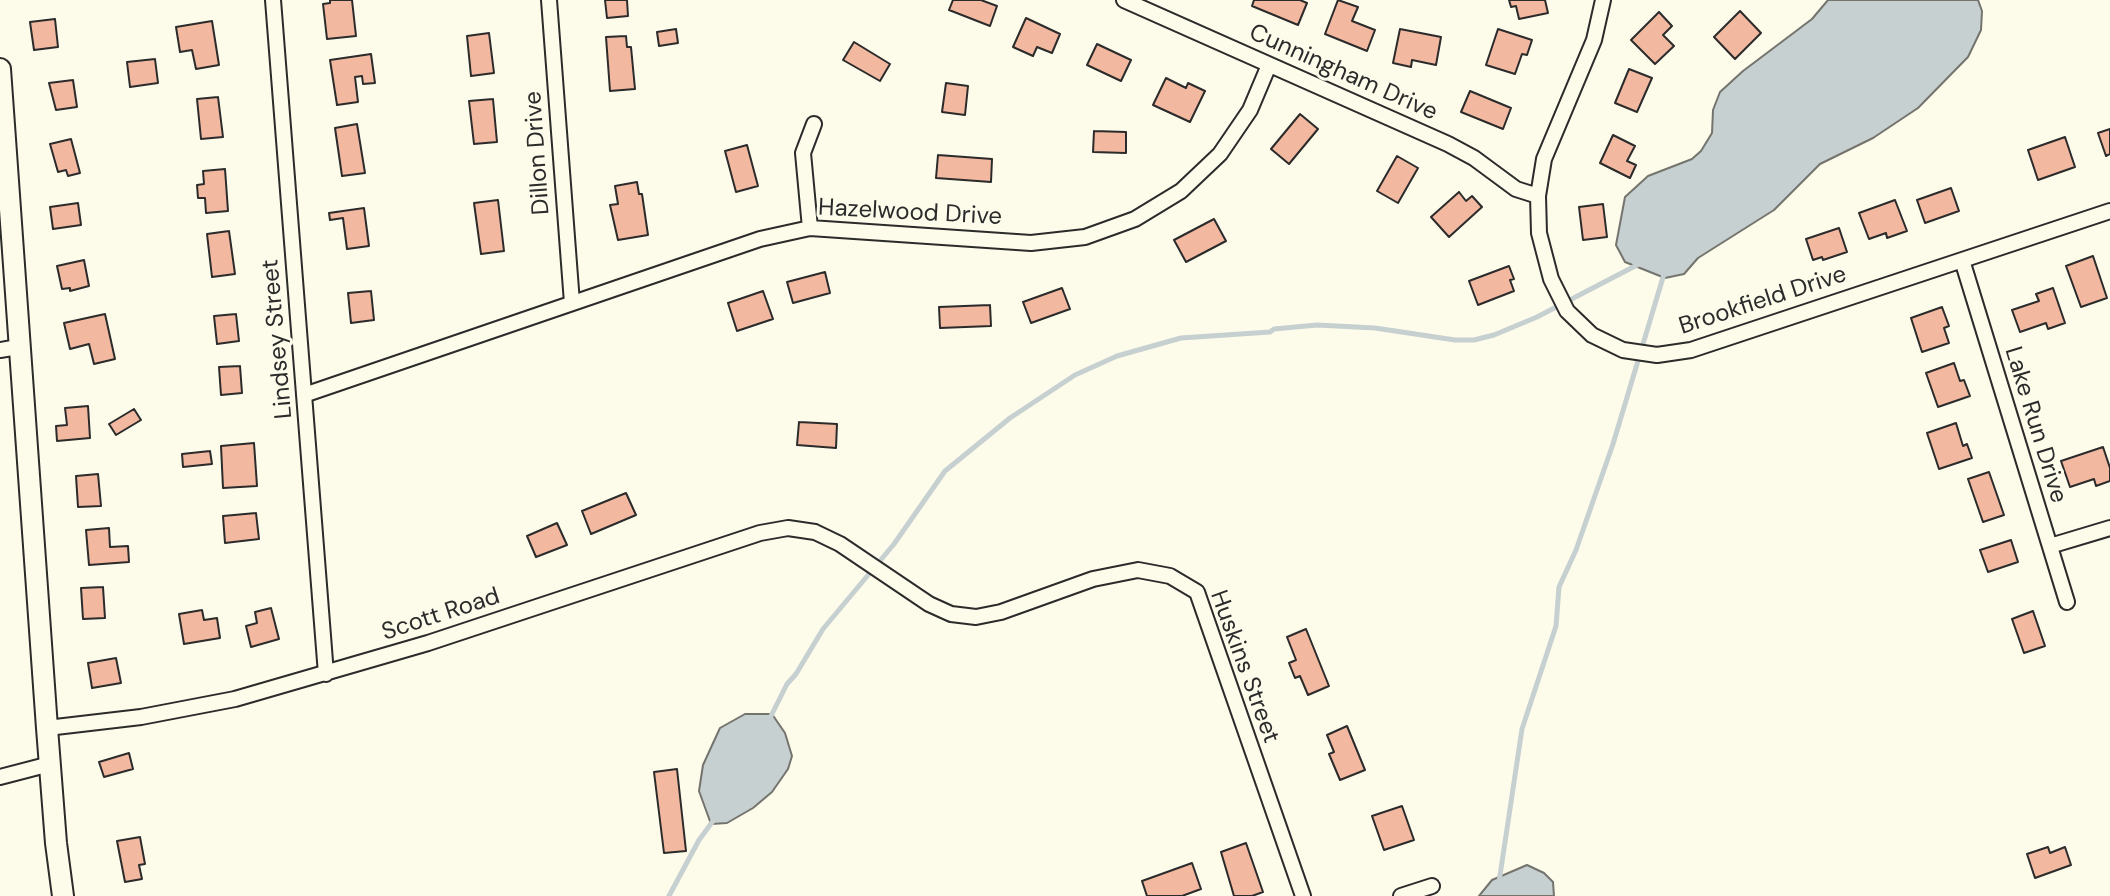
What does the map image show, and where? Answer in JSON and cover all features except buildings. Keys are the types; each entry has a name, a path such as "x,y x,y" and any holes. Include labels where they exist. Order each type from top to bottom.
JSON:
{"street":[{"name":"Lindsey Street","path":"273,0 326,674"},
{"name":"Dillon Drive","path":"549,0 572,303"},
{"name":"Cunningham Drive","path":"1124,0 1448,144 1474,158 1516,189 1538,196"},
{"name":"Brookfield Drive","path":"1603,0 1594,40 1548,144 1538,196 1539,233 1547,269 1567,311 1592,335 1623,350 1657,355 1691,350 2110,211"},
{"name":"Hazelwood Drive","path":"304,395 760,239 810,228 1031,243 1085,237 1135,219 1181,191 1220,154 1250,110 1269,65"},
{"path":"0,69 9,349 63,896"},
{"path":"810,228 803,153 814,124"},
{"name":"Lake Run Drive","path":"1962,260 2067,602"},
{"name":"Scott Road","path":"47,728 141,717 235,699 428,643 760,533 788,528 815,532 840,544"},
{"path":"2050,546 2110,528"},
{"name":"Huskins Street","path":"840,544 929,604 951,614 976,617 1001,612 1093,579 1138,570 1170,576 1197,592 1303,896"},
{"path":"0,777 50,764"},
{"path":"1401,896 1432,886"}],"shaded area":[{"path":"1828,0 1978,0 1982,11 1981,30 1968,57 1918,108 1873,138 1820,164 1774,210 1698,258 1684,274 1665,278 1625,262 1616,245 1625,197 1648,176 1692,159 1701,151 1712,133 1713,110 1720,92 1812,19"},
{"path":"745,714 772,714 785,733 792,756 788,769 772,792 753,808 727,823 711,824 699,791 703,765 720,728"},
{"path":"1527,865 1544,873 1553,882 1554,896 1479,896 1492,880"}],"waterway":[{"path":"770,718 787,684 823,629 894,544 945,471 1010,418 1075,375 1117,356 1181,338 1270,332 1317,325 1375,328 1474,340 1537,317 1639,264"},
{"path":"1499,882 1522,729 1556,626 1559,587 1576,550 1613,444 1664,274"},
{"path":"669,896 699,840 713,821"}]}
